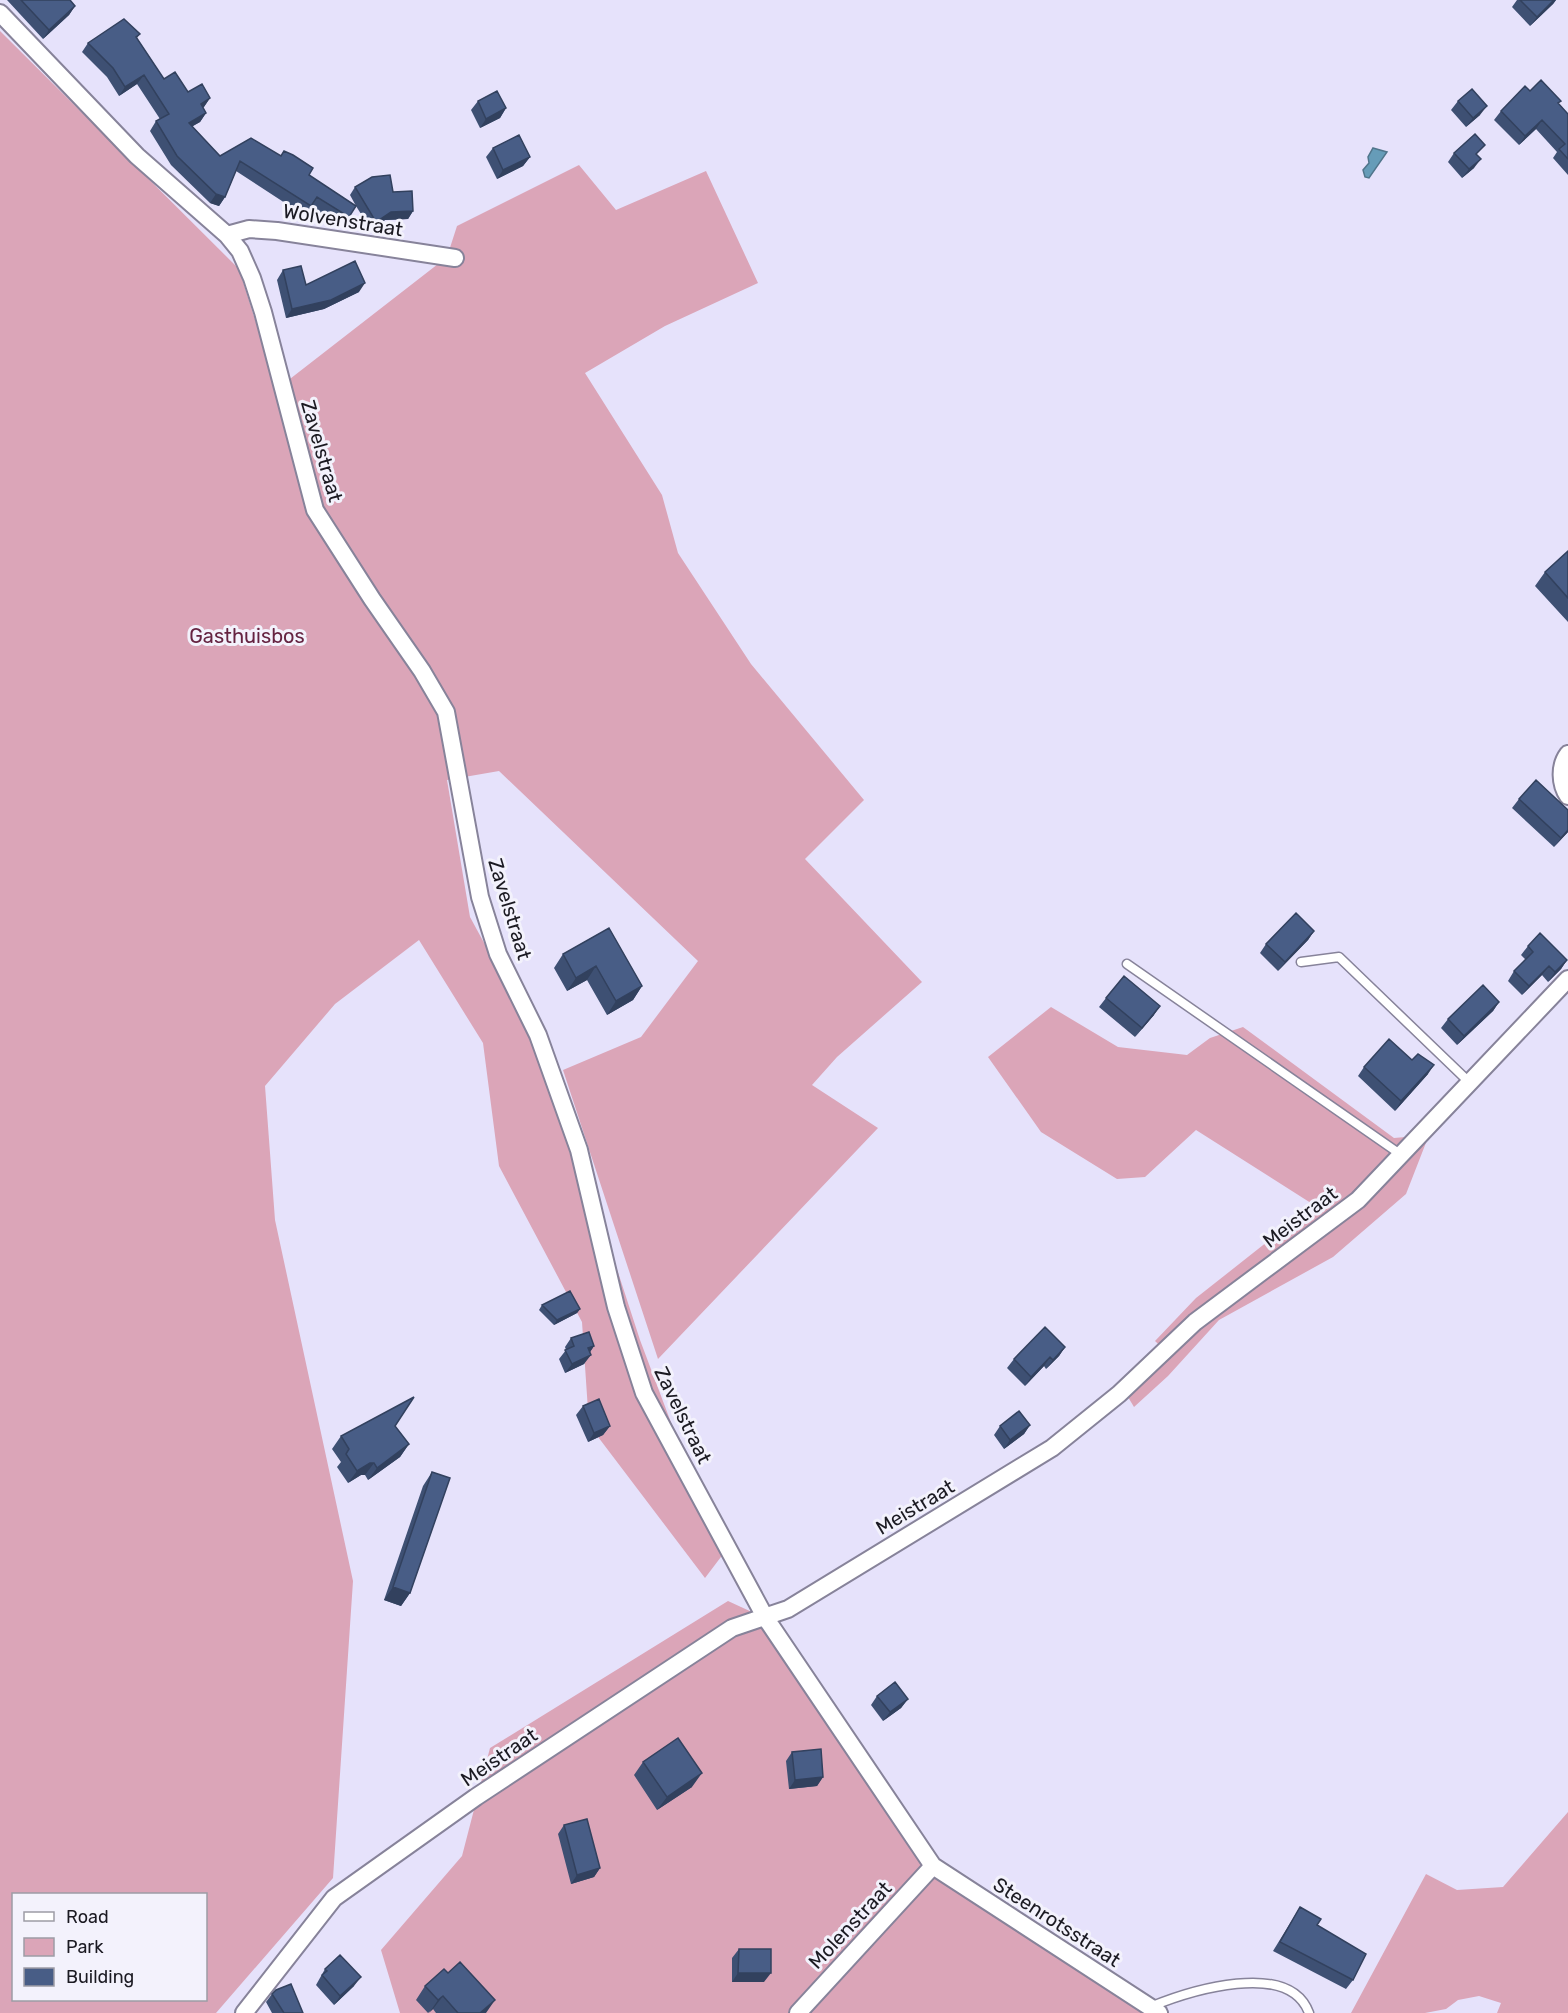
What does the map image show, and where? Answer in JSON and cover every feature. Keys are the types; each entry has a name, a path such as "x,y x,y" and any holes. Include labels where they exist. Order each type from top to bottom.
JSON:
{"street":[{"name":"Zavelstraat","path":"0,13 137,156 227,235 240,251 252,278 315,510 422,671 446,712 480,897 498,954 538,1035 579,1150 616,1307 644,1393 765,1617 933,1866"},
{"name":"Wolvenstraat","path":"227,235 249,229 277,231 455,258"},
{"path":"1568,754 1562,769 1562,780 1568,796"},
{"name":"Meistraat","path":"244,2013 334,1898 476,1797 732,1628 788,1609 1052,1448 1119,1394 1195,1322 1358,1200 1468,1081 1568,979"},
{"name":"Steenrotsstraat","path":"933,1866 1154,2010"},
{"name":"Molenstraat","path":"798,2013 933,1866"}],"lane":[{"path":"1301,962 1339,957 1468,1081"},
{"path":"1127,964 1400,1154"},
{"path":"1154,2010 1197,1991 1270,1983 1298,1994 1309,2013"}],"green space":[{"name":"Gasthuisbos","path":"0,31 239,269 277,389 447,257 457,226 579,165 616,210 706,171 758,283 665,326 585,373 662,495 678,553 751,664 864,800 805,859 922,982 837,1057 812,1085 878,1128 658,1359 563,1070 641,1037 698,961 499,771 447,780 470,917 531,1029 577,1146 640,1340 705,1513 730,1545 705,1578 589,1425 582,1322 499,1166 483,1043 419,940 335,1004 265,1086 275,1220 353,1581 333,1878 216,2013 0,2013"},
{"path":"1051,1007 1118,1047 1187,1055 1210,1038 1243,1027 1394,1138 1429,1135 1406,1194 1333,1257 1219,1320 1168,1376 1134,1407 1125,1392 1169,1354 1155,1341 1196,1298 1314,1205 1196,1130 1145,1177 1117,1179 1041,1132 988,1057"},
{"path":"728,1601 754,1613 924,1868 789,2013 400,2013 381,1950 462,1856 490,1748"},
{"path":"1568,1812 1568,2013 1497,2013 1501,2003 1479,1996 1458,2000 1446,2009 1425,2013 1351,2013 1426,1874 1457,1890 1503,1887"},
{"path":"935,1877 1142,2013 810,2013"}],"water":[{"path":"1373,148 1387,152 1369,178 1365,177 1363,170 1369,163 1368,157"}],"building":[{"path":"21,0 70,0 75,6 49,30"},
{"path":"1520,0 1554,0 1537,17"},
{"path":"124,19 140,34 136,37 164,79 175,72 188,92 202,84 210,98 201,104 206,113 189,123 220,156 251,138 281,156 284,151 293,155 313,168 309,175 356,206 349,217 317,197 311,206 240,161 225,197 216,194 177,156 156,121 169,114 144,75 125,87 113,68 88,43"},
{"path":"1541,80 1561,101 1558,103 1568,114 1568,159 1559,149 1565,144 1542,120 1525,136 1501,111 1525,86 1530,91"},
{"path":"1472,89 1487,106 1473,118 1458,101"},
{"path":"497,91 506,108 486,119 478,101"},
{"path":"1475,134 1485,145 1476,154 1481,159 1469,169 1454,153"},
{"path":"519,135 530,157 503,170 493,148"},
{"path":"390,175 393,192 412,191 413,211 391,212 376,222 355,187 372,177"},
{"path":"355,261 365,283 331,300 292,309 283,270 301,266 306,285"},
{"path":"1568,551 1568,598 1545,572"},
{"path":"1536,780 1568,810 1568,830 1561,838 1519,799"},
{"path":"1296,913 1314,931 1285,962 1266,944"},
{"path":"609,928 642,986 616,1001 596,966 576,978 563,954"},
{"path":"1540,933 1567,960 1555,972 1549,966 1529,986 1514,971 1533,952 1528,946"},
{"path":"1124,976 1160,1006 1142,1028 1106,998"},
{"path":"1483,985 1499,1002 1464,1036 1448,1019"},
{"path":"1389,1039 1412,1060 1418,1054 1434,1065 1401,1101 1364,1067"},
{"path":"570,1291 580,1309 557,1320 542,1305"},
{"path":"1045,1327 1065,1347 1053,1360 1050,1357 1031,1377 1014,1359"},
{"path":"589,1332 594,1346 588,1348 591,1355 572,1364 565,1350 574,1346 571,1338"},
{"path":"414,1397 395,1426 409,1444 377,1468 374,1463 370,1463 357,1471 346,1454 349,1449 341,1436"},
{"path":"599,1399 610,1426 594,1433 583,1406"},
{"path":"1019,1411 1030,1425 1010,1440 1000,1426"},
{"path":"432,1472 450,1478 410,1593 393,1587"},
{"path":"895,1682 908,1699 890,1712 877,1696"},
{"path":"678,1738 702,1773 667,1797 643,1762"},
{"path":"821,1749 823,1777 795,1780 792,1752"},
{"path":"587,1819 600,1868 577,1875 564,1825"},
{"path":"1300,1907 1321,1919 1317,1925 1366,1954 1353,1980 1280,1942"},
{"path":"739,1949 771,1949 771,1973 738,1973"},
{"path":"340,1955 361,1977 340,1996 322,1975"},
{"path":"460,1962 495,2000 480,2013 458,2013 443,1996 438,2000 425,1986 444,1969 448,1973"},
{"path":"291,1984 303,2013 284,2013 272,1994"}]}
